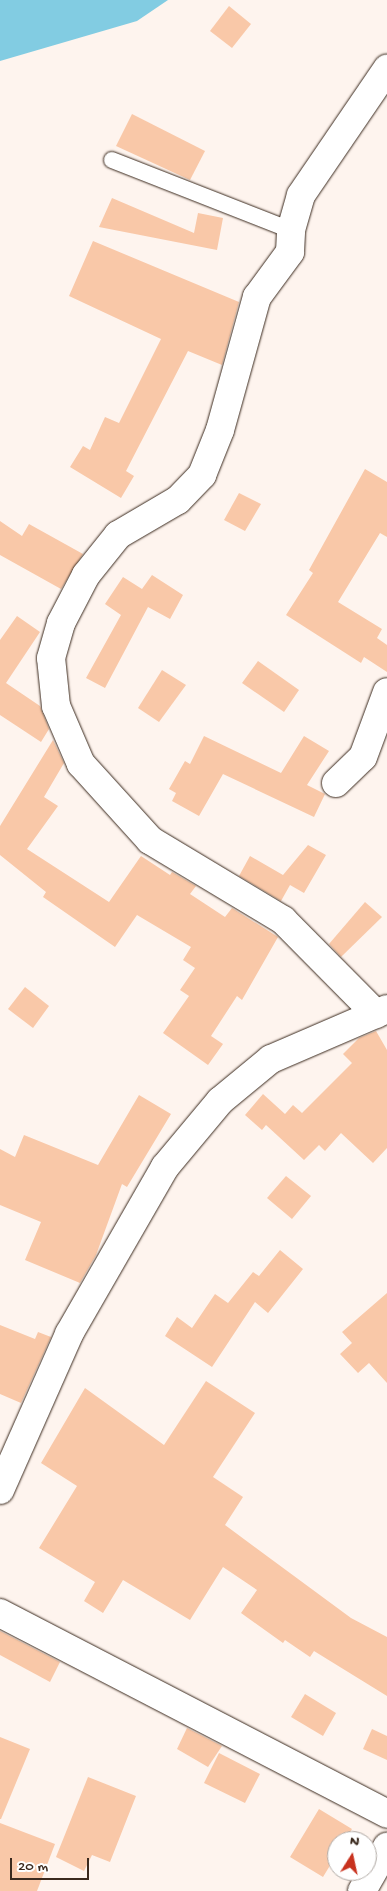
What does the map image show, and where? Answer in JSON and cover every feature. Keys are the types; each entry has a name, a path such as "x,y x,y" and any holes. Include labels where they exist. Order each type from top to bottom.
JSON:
{"street":[{"path":"0,1490 69,1334 165,1168 220,1101 271,1059 381,1012 283,920 150,840 81,764 56,706 51,658 61,623 86,574 118,535 178,500 202,475 225,413 257,297 290,252 291,230 301,195 387,69"},
{"path":"336,783 363,757 387,692"},
{"path":"0,1613 387,1814"},
{"path":"362,1891 387,1847"}],"lane":[{"path":"112,160 291,230"}],"water":[{"path":"0,0 168,0 137,21 0,61"}],"building":[{"path":"229,6 251,24 232,48 210,31"},
{"path":"132,114 205,151 190,180 116,146"},
{"path":"112,198 194,233 198,213 223,218 217,250 99,227"},
{"path":"93,241 239,302 222,365 188,351 126,471 134,476 121,498 70,467 83,446 90,450 105,417 119,423 161,339 69,296"},
{"path":"365,469 387,482 387,537 380,533 338,602 382,629 377,638 387,645 387,672 364,657 361,663 286,615 313,573 309,570"},
{"path":"239,493 261,504 245,531 224,520"},
{"path":"0,521 22,536 29,524 83,554 61,589 0,555"},
{"path":"152,575 183,595 170,619 148,607 105,688 86,678 121,615 105,604 123,577 142,589"},
{"path":"17,616 40,632 6,683 40,706 49,729 41,742 0,715 0,640"},
{"path":"258,661 299,690 284,712 242,683"},
{"path":"162,670 186,685 159,722 138,708"},
{"path":"204,736 281,773 304,736 329,751 307,785 325,794 314,817 223,774 199,816 172,801 176,793 169,789 185,761 190,764"},
{"path":"53,740 64,763 44,797 58,806 27,849 109,902 141,856 170,875 172,872 196,886 190,894 225,917 232,908 278,937 242,1000 237,996 211,1036 223,1044 208,1065 163,1033 189,996 180,990 195,968 183,960 191,947 137,915 115,947 43,897 46,892 0,855 0,826"},
{"path":"308,845 326,855 304,893 290,885 281,901 239,876 250,856 283,875"},
{"path":"365,902 382,917 341,957 329,944"},
{"path":"25,987 49,1006 33,1028 8,1009"},
{"path":"376,1031 387,1050 387,1148 373,1163 341,1133 325,1151 319,1145 304,1160 266,1125 262,1130 245,1115 263,1094 285,1114 293,1105 302,1113 352,1063 343,1054 359,1038"},
{"path":"139,1095 171,1114 127,1187 122,1184 96,1255 80,1283 25,1260 41,1222 0,1205 0,1149 15,1157 24,1135 98,1165"},
{"path":"286,1176 311,1196 292,1219 267,1198"},
{"path":"280,1250 303,1269 268,1313 255,1302 212,1367 165,1336 177,1317 192,1328 215,1294 228,1303 253,1272 259,1276"},
{"path":"387,1293 387,1383 369,1363 358,1373 340,1354 352,1343 342,1332"},
{"path":"0,1325 35,1339 38,1332 51,1337 21,1403 0,1394"},
{"path":"206,1381 255,1413 213,1477 243,1497 225,1525 351,1618 387,1637 387,1696 314,1651 310,1657 285,1640 283,1643 241,1613 257,1590 223,1567 190,1620 123,1580 103,1613 84,1601 95,1582 39,1548 77,1486 41,1463 85,1388 164,1445"},
{"path":"0,1631 60,1662 50,1682 0,1655"},
{"path":"305,1694 336,1713 323,1736 291,1717"},
{"path":"187,1728 222,1746 208,1767 177,1749"},
{"path":"372,1729 387,1736 387,1760 363,1749"},
{"path":"0,1737 30,1749 1,1819 0,1819"},
{"path":"219,1753 260,1774 245,1803 204,1783"},
{"path":"88,1777 136,1796 110,1862 92,1855 84,1871 56,1857"},
{"path":"319,1809 352,1829 351,1831 327,1831 327,1870 323,1877 290,1857"},
{"path":"0,1823 55,1844 37,1891 0,1891"}]}
